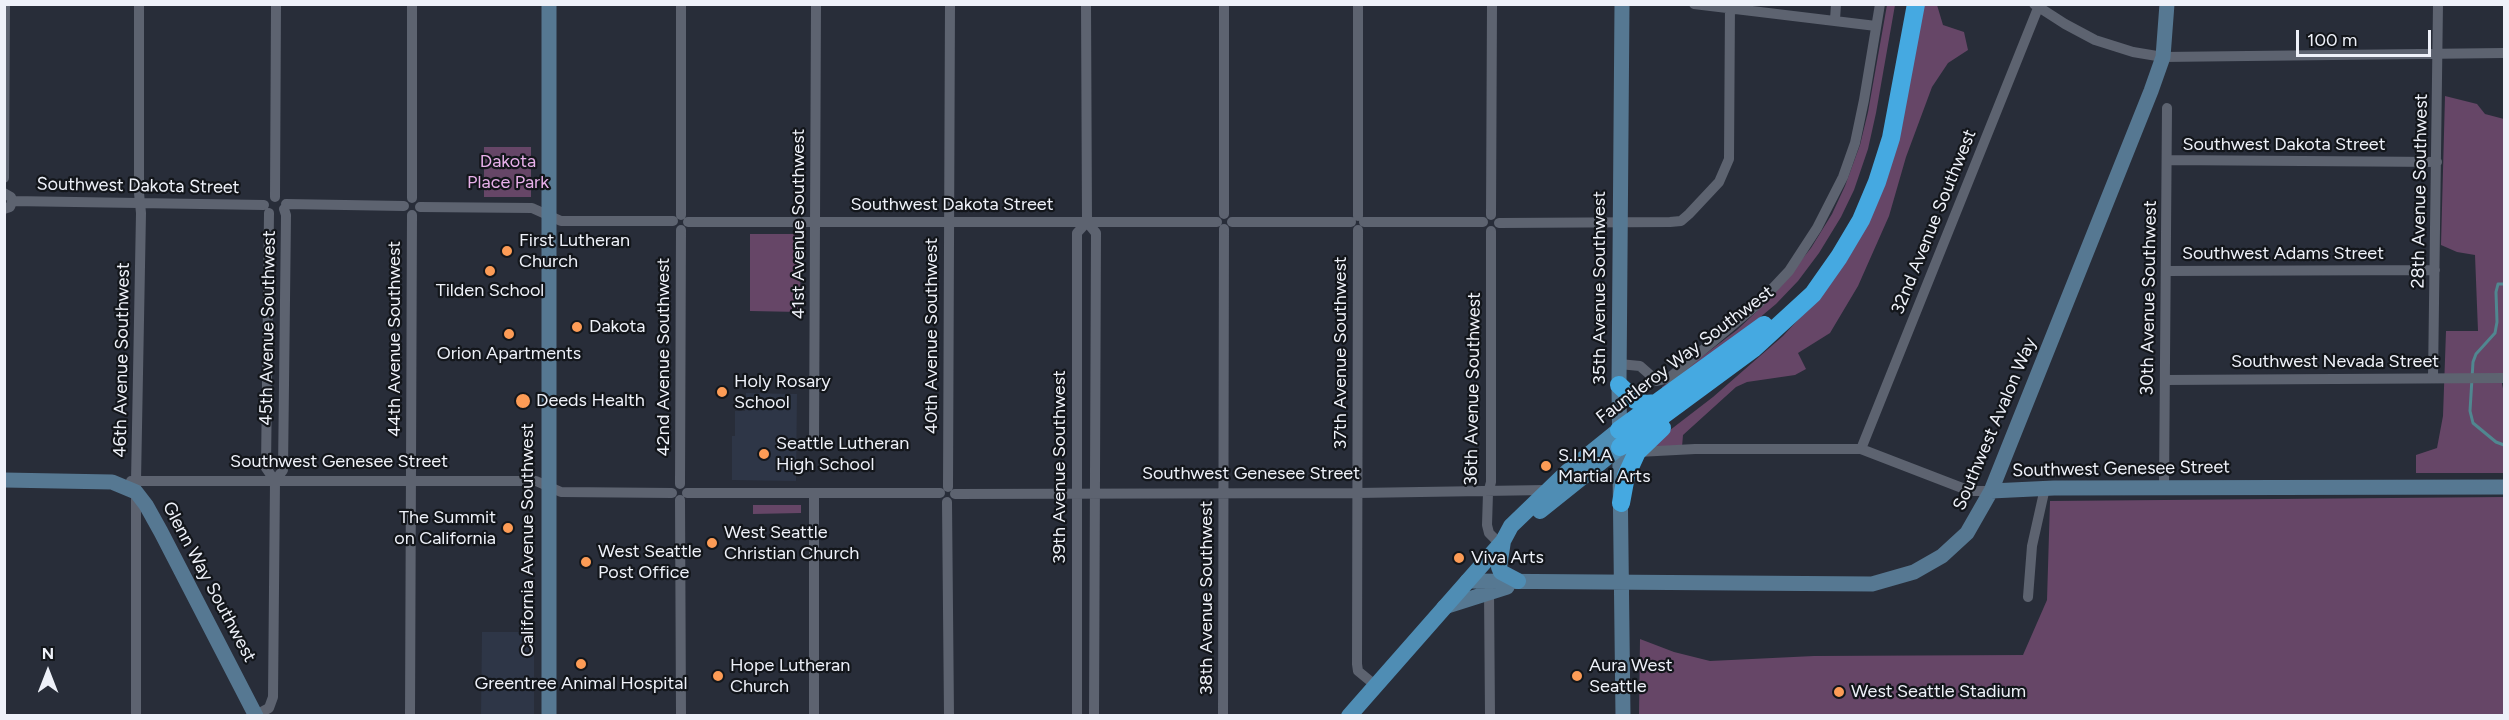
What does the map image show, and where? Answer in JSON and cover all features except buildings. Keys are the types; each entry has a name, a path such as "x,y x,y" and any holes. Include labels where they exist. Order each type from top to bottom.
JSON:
{"highway":[{"name":"Fauntleroy Way Southwest","path":"1625,443 1658,403 1762,327 1804,286 1831,250 1852,210 1871,164 1888,100 1904,4"},
{"name":"Fauntleroy Way Southwest","path":"1625,443 1753,349 1806,301 1839,256 1861,220 1877,182 1891,138 1916,4"},
{"path":"1619,385 1635,400 1645,404 1658,403"},
{"path":"1621,503 1626,476 1625,443"}],"main road":[{"name":"California Avenue Southwest","path":"549,4 547,215 549,716"},
{"name":"35th Avenue Southwest","path":"1622,4 1619,385 1625,443"},
{"name":"Southwest Avalon Way","path":"1443,608 1492,586 1524,581 1850,585 1882,582 1914,572 1942,556 1967,533 1991,491 2136,131 2163,57 2168,4"},
{"name":"Fauntleroy Way Southwest","path":"1349,716 1501,543 1511,526 1546,490 1625,443"},
{"name":"Fauntleroy Way Southwest","path":"1501,543 1518,532 1552,500 1625,443"},
{"name":"Glenn Way Southwest","path":"4,480 112,482 136,487 256,715"},
{"name":"Southwest Genesee Street","path":"1991,491 2045,488 2505,488"},
{"path":"1621,503 1623,716"},
{"path":"1501,543 1499,567 1502,572 1524,581"},
{"name":"Southwest Avalon Way","path":"1467,581 1492,586"}],"street":[{"path":"4,178 5,4"},
{"name":"46th Avenue Southwest","path":"136,716 140,203 139,4"},
{"path":"276,4 275,197 285,207"},
{"path":"412,4 412,204"},
{"name":"42nd Avenue Southwest","path":"681,4 681,716"},
{"name":"41st Avenue Southwest","path":"814,444 816,4"},
{"name":"40th Avenue Southwest","path":"949,716 947,494 950,4"},
{"name":"39th Avenue Southwest","path":"1086,4 1087,222 1096,233 1094,716"},
{"name":"38th Avenue Southwest","path":"1223,716 1224,4"},
{"name":"37th Avenue Southwest","path":"1358,4 1357,664 1358,670 1375,685"},
{"name":"36th Avenue Southwest","path":"1492,4 1491,482 1488,493 1488,530 1501,543"},
{"path":"1694,4 1876,26"},
{"path":"1835,20 1836,4"},
{"name":"Fauntleroy Way Southwest","path":"1619,364 1640,366 1657,381 1669,378 1758,304 1789,271 1817,228 1843,177 1862,111 1880,4"},
{"name":"28th Avenue Southwest","path":"2433,378 2438,4"},
{"path":"2036,6 2095,40 2133,52 2163,57 2505,53"},
{"name":"32nd Avenue Southwest","path":"1861,449 2036,6"},
{"name":"Southwest Dakota Street","path":"7,201 140,203 267,209 279,213 285,207 412,204 532,208 561,221 1358,223 1681,221 1719,182 1729,159 1730,7"},
{"name":"30th Avenue Southwest","path":"2164,488 2167,108"},
{"name":"Southwest Dakota Street","path":"2167,160 2437,162"},
{"path":"267,209 267,200 275,197"},
{"name":"44th Avenue Southwest","path":"410,716 412,215 406,213 412,204"},
{"name":"45th Avenue Southwest","path":"275,481 283,470 285,207"},
{"name":"45th Avenue Southwest","path":"256,715 269,708 273,697 275,481 266,468 267,209"},
{"name":"39th Avenue Southwest","path":"1077,716 1077,233 1087,222"},
{"name":"Southwest Adams Street","path":"2166,271 2435,270"},
{"name":"Southwest Nevada Street","path":"2165,380 2499,378"},
{"name":"Southwest Genesee Street","path":"1625,443 1695,449 1861,449 1970,491 1991,491"},
{"name":"Southwest Genesee Street","path":"136,487 275,481 536,482 561,492 814,494 1358,494 1488,493 1499,489 1546,490"},
{"path":"2028,597 2032,546 2045,488"},
{"path":"814,494 814,716"},
{"path":"1490,716 1492,586"}],"shaded area":[{"name":"Seattle Lutheran High School","path":"746,393 797,394 796,481 732,480 732,436 735,436 735,411 745,411"},
{"path":"482,632 534,632 534,715 481,715"}],"green space":[{"path":"1887,5 1895,5 1876,113 1868,149 1854,190 1841,217 1819,253 1798,281 1776,304 1740,334 1662,390 1662,387 1737,330 1771,298 1811,248 1832,214 1860,145"},
{"path":"1923,5 1937,5 1943,25 1964,32 1968,50 1948,63 1932,87 1906,157 1889,216 1858,286 1830,333 1798,353 1806,369 1795,375 1747,382 1736,387 1683,435 1682,447 1648,447 1713,397 1783,336 1818,298 1846,261"},
{"path":"2445,96 2477,104 2485,114 2504,119 2504,365 2502,384 2504,473 2416,473 2416,455 2437,448 2443,416 2446,331 2478,331 2475,255 2457,252 2441,245"},
{"name":"Dakota Place Park","path":"484,147 531,147 531,197 484,197"},
{"path":"750,234 801,234 800,312 750,311"},
{"path":"2504,497 2504,715 1639,715 1640,639 1674,652 1710,661 1814,656 2023,655 2047,600 2050,501"},
{"path":"753,505 801,505 801,513 753,514"}],"waterway":[{"path":"2504,284 2498,284 2496,292 2495,333 2476,354 2473,362 2470,411 2473,423 2496,442 2504,445"}],"place":[{"name":"First Lutheran Church","path":"507,251"},
{"name":"Tilden School","path":"490,271"},
{"name":"Dakota","path":"577,327"},
{"name":"Orion Apartments","path":"509,334"},
{"name":"Holy Rosary School","path":"722,392"},
{"name":"Deeds Health","path":"523,401"},
{"name":"Seattle Lutheran High School","path":"764,454"},
{"name":"S.I.M.A Martial Arts","path":"1546,466"},
{"name":"The Summit on California","path":"508,528"},
{"name":"West Seattle Christian Church","path":"712,543"},
{"name":"Viva Arts","path":"1459,558"},
{"name":"West Seattle Post Office","path":"586,562"},
{"name":"Greentree Animal Hospital","path":"581,664"},
{"name":"Hope Lutheran Church","path":"718,676"},
{"name":"Aura West Seattle","path":"1577,676"},
{"name":"West Seattle Stadium","path":"1839,692"}]}
